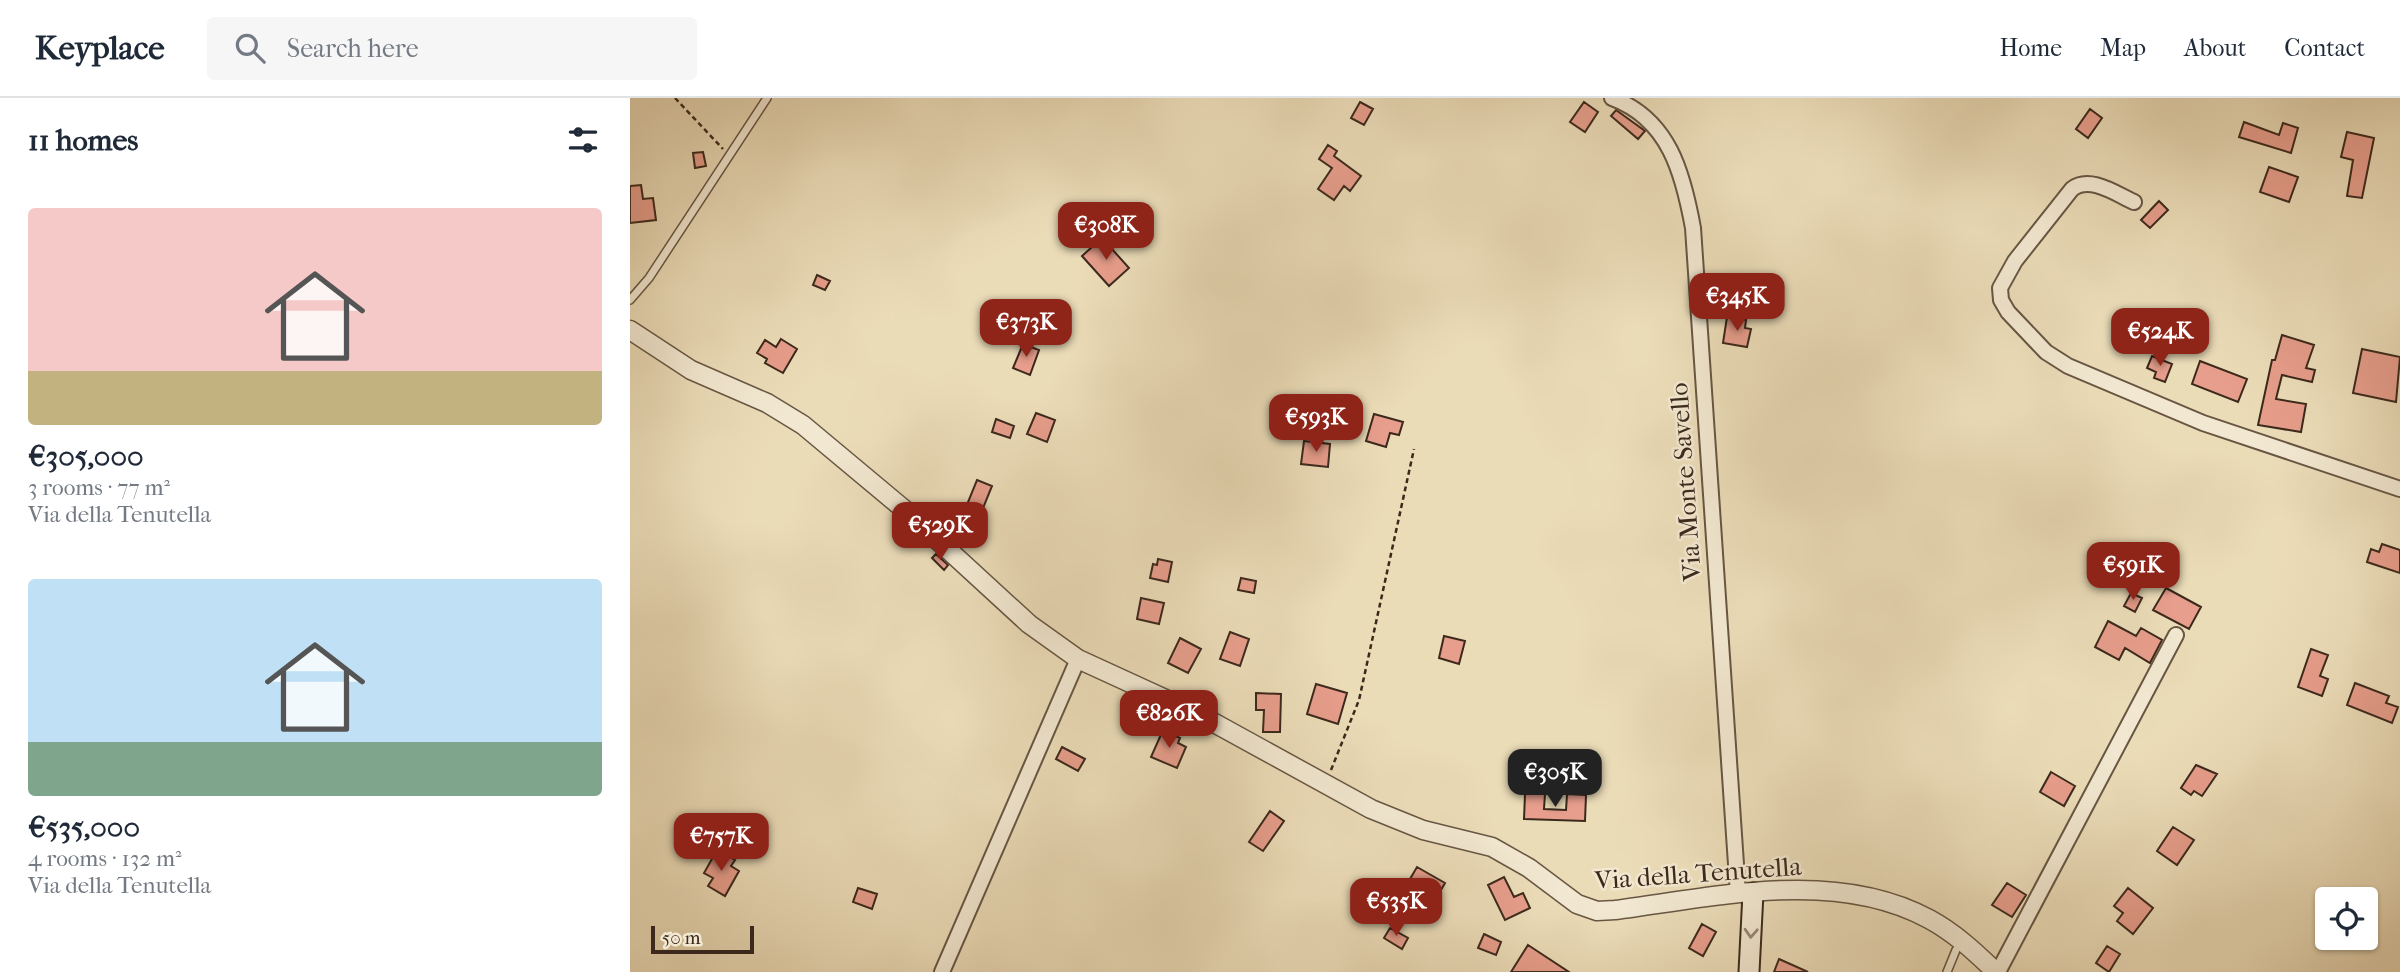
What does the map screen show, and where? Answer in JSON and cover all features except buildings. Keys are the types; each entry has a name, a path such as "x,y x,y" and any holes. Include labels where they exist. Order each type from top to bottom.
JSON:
{"main road":[{"path":"1746,894 1749,972"}],"street":[{"name":"Via Monte Savello","path":"1612,98 1641,111 1661,135 1682,181 1693,228 1746,894"},
{"path":"2134,202 2091,183 2082,183 2072,189 2015,261 2001,284 2001,300 2026,333 2059,361 2190,417 2400,489"},
{"name":"Via della Tenutella","path":"630,330 691,370 767,403 803,425 893,499 1029,624 1077,659 1198,713 1325,785 1404,823 1505,852 1570,900 1592,910 1615,910 1746,894 1833,892 1880,900 1922,915 1997,972"},
{"path":"1997,972 2176,635"},
{"path":"942,972 1077,659"}],"lane":[{"path":"630,300 649,278 767,98"},
{"path":"1947,972 1959,945"}],"path":[{"path":"675,98 730,155"},
{"path":"1325,785 1359,700 1414,449"}]}
